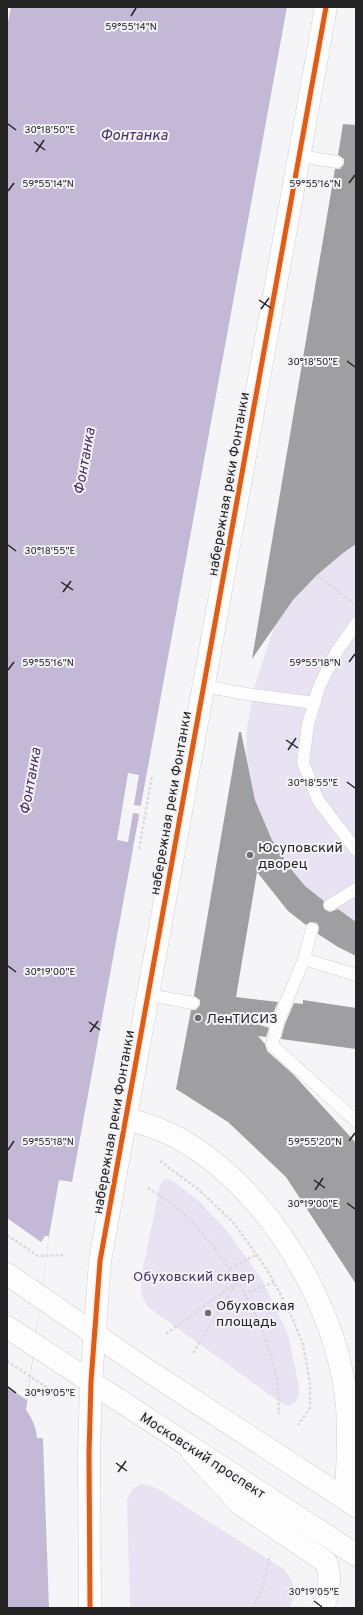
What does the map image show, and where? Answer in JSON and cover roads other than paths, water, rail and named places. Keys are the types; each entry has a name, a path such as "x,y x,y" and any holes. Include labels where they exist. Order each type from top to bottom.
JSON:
{"street":[{"name":"набережная реки Фонтанки","path":"90,1608 90,1382 100,1261 326,7"},
{"path":"126,1118 159,1129 189,1145 219,1167 263,1210 284,1240 302,1270 323,1313 337,1350 344,1388 349,1432 350,1502"},
{"path":"7,1274 94,1334 350,1502"},
{"name":"Московский проспект","path":"7,1327 356,1555"},
{"path":"182,1441 240,1504 326,1562 329,1569 329,1588 323,1608"}],"lane":[{"path":"300,156 337,162"},
{"path":"356,624 337,651 320,687 308,724 303,763 318,800 356,850"},
{"path":"204,686 246,694 314,703"},
{"path":"330,905 356,889"},
{"path":"312,929 304,959 278,1022 272,1045 356,1121"},
{"path":"304,959 356,975"},
{"path":"148,995 193,1003"},
{"path":"262,1019 278,1022"}],"water":[{"name":"Фонтанка","path":"11,7 287,7 72,1182 59,1180 49,1236 26,1410 34,1424 37,1438 43,1438 49,1608 7,1608 7,27"}],"place":[{"name":"Юсуповский дворец","path":"250,855"},
{"name":"ЛенТИСИЗ","path":"198,1018"},
{"name":"Обуховская площадь","path":"208,1313"}],"park label":[{"name":"Обуховский сквер","path":"194,1276"}]}
